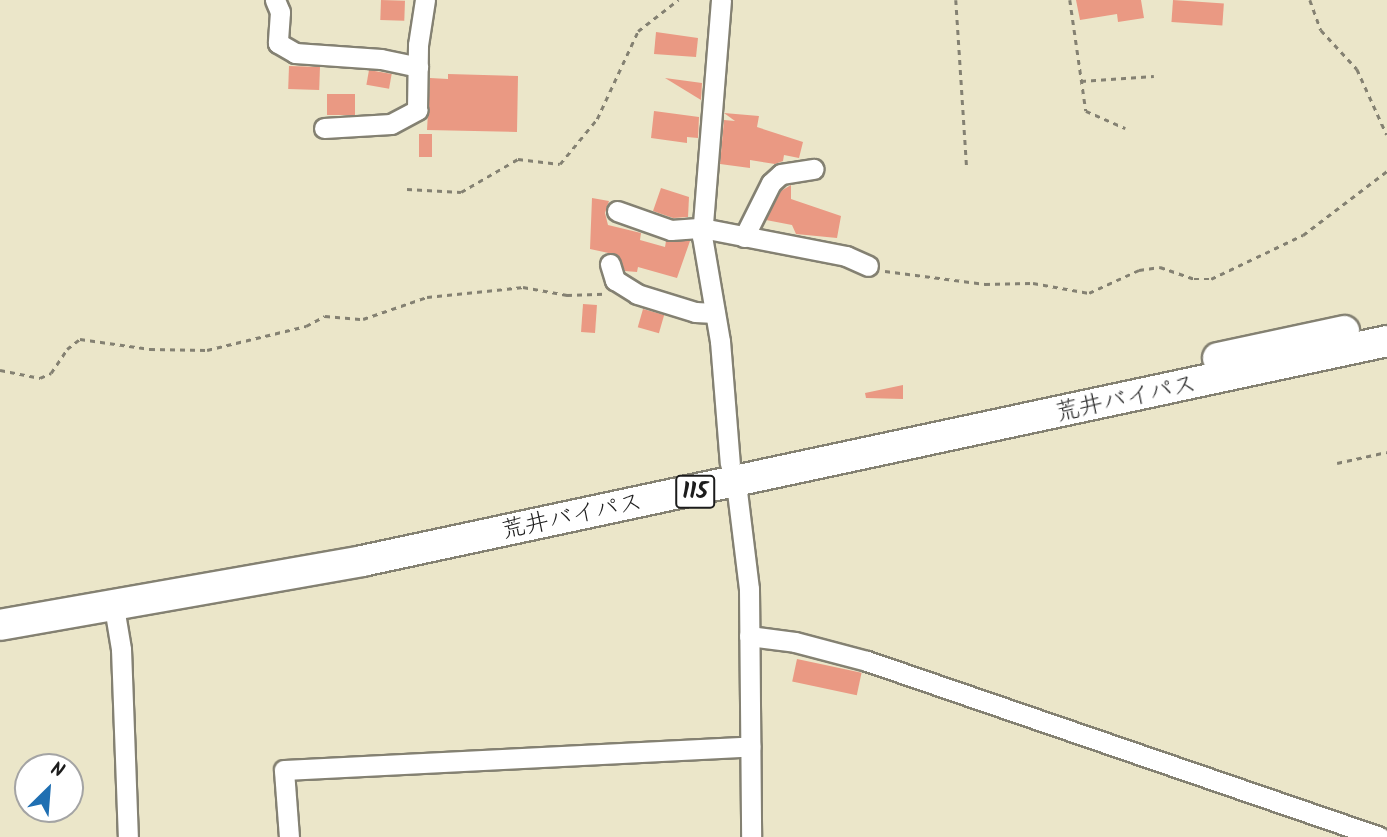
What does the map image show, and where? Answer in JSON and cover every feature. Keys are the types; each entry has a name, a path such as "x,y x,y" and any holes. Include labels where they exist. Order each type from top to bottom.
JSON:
{"highway":[{"name":"荒井バイパス","path":"0,625 114,607 733,473 1387,322"},
{"name":"荒井バイパス","path":"0,605 278,558 733,473 1387,341"}],"street":[{"path":"275,0 280,12 278,43 295,53 382,60 418,67"},
{"path":"324,128 341,131 409,118 417,110 418,67 425,0"},
{"path":"721,0 702,228 749,589 751,837"},
{"path":"744,237 771,183 781,174 814,169"},
{"path":"617,211 671,230 702,228 846,256 868,266"},
{"path":"610,264 615,280 622,286 681,309 715,313"},
{"path":"114,607 121,649 128,837"},
{"path":"749,636 795,642 867,661 1380,837"},
{"path":"289,837 285,770 750,746"}],"path":[{"path":"407,189 461,192 518,159 560,164 597,119 638,31 678,0"},
{"path":"956,0 967,169"},
{"path":"1070,0 1086,111 1125,128"},
{"path":"1310,0 1321,30 1357,69 1387,135"},
{"path":"1081,81 1154,76"},
{"path":"868,266 985,285 1033,283 1089,293 1149,268 1210,278 1303,234 1387,171"},
{"path":"0,370 40,379 51,373 66,349 80,339 150,349 227,348 325,317 363,319 427,297 523,287 567,295 610,294 622,286"},
{"path":"1337,463 1387,452"}],"building":[{"path":"381,0 405,1 404,21 380,20"},
{"path":"1076,0 1141,0 1144,18 1118,22 1117,14 1080,20"},
{"path":"1173,0 1224,4 1222,26 1171,22"},
{"path":"656,32 698,38 696,57 654,54"},
{"path":"289,66 320,67 319,90 288,89"},
{"path":"369,70 392,74 389,89 366,85"},
{"path":"448,74 518,76 517,132 427,130 430,78 448,79"},
{"path":"665,78 702,83 701,100"},
{"path":"327,94 355,94 355,115 327,115"},
{"path":"654,111 699,117 698,138 687,137 687,143 651,138"},
{"path":"724,113 759,116 757,127 803,142 799,158 784,155 783,161 775,164 750,160 750,168 720,164 724,120 735,121"},
{"path":"419,134 432,134 432,157 419,157"},
{"path":"791,185 791,199 841,216 837,238 796,234 792,225 766,220 781,191"},
{"path":"661,188 689,197 688,217 673,218 653,211"},
{"path":"592,198 609,201 605,213 608,225 641,233 640,240 665,247 666,241 690,241 677,278 638,267 637,272 625,271 618,255 590,249"},
{"path":"583,304 597,305 595,333 581,332"},
{"path":"643,309 664,315 659,333 638,327"},
{"path":"903,385 903,399 866,398 865,393"},
{"path":"797,659 862,673 857,695 792,681"}]}
